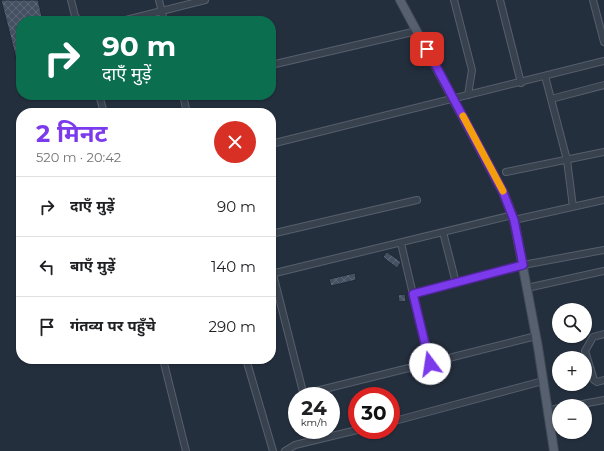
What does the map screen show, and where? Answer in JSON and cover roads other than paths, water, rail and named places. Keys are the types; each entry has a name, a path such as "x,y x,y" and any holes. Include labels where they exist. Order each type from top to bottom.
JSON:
{"main road":[{"path":"400,0 503,192 513,218 536,336 554,451"}],"street":[{"path":"71,0 75,16"},
{"path":"159,0 163,16"},
{"path":"140,16 205,0"},
{"path":"454,0 472,70 468,95"},
{"path":"500,0 521,83"},
{"path":"593,0 604,42"},
{"path":"276,65 417,31"},
{"path":"276,143 604,62"},
{"path":"545,76 567,160 573,207"},
{"path":"551,100 604,85"},
{"path":"506,172 604,152"},
{"path":"276,233 417,200"},
{"path":"276,273 444,232 604,200"},
{"path":"444,232 456,283"},
{"path":"401,243 430,364"},
{"path":"413,294 523,265 604,250"},
{"path":"527,288 604,271"},
{"path":"276,289 302,387"},
{"path":"604,334 593,337 585,351 594,380 597,382 604,380"},
{"path":"337,387 536,336"},
{"path":"164,364 186,451"},
{"path":"247,364 273,451"},
{"path":"400,420 543,381"},
{"path":"592,402 604,400"},
{"path":"547,411 552,410"},
{"path":"285,451 295,445 315,439"}]}
